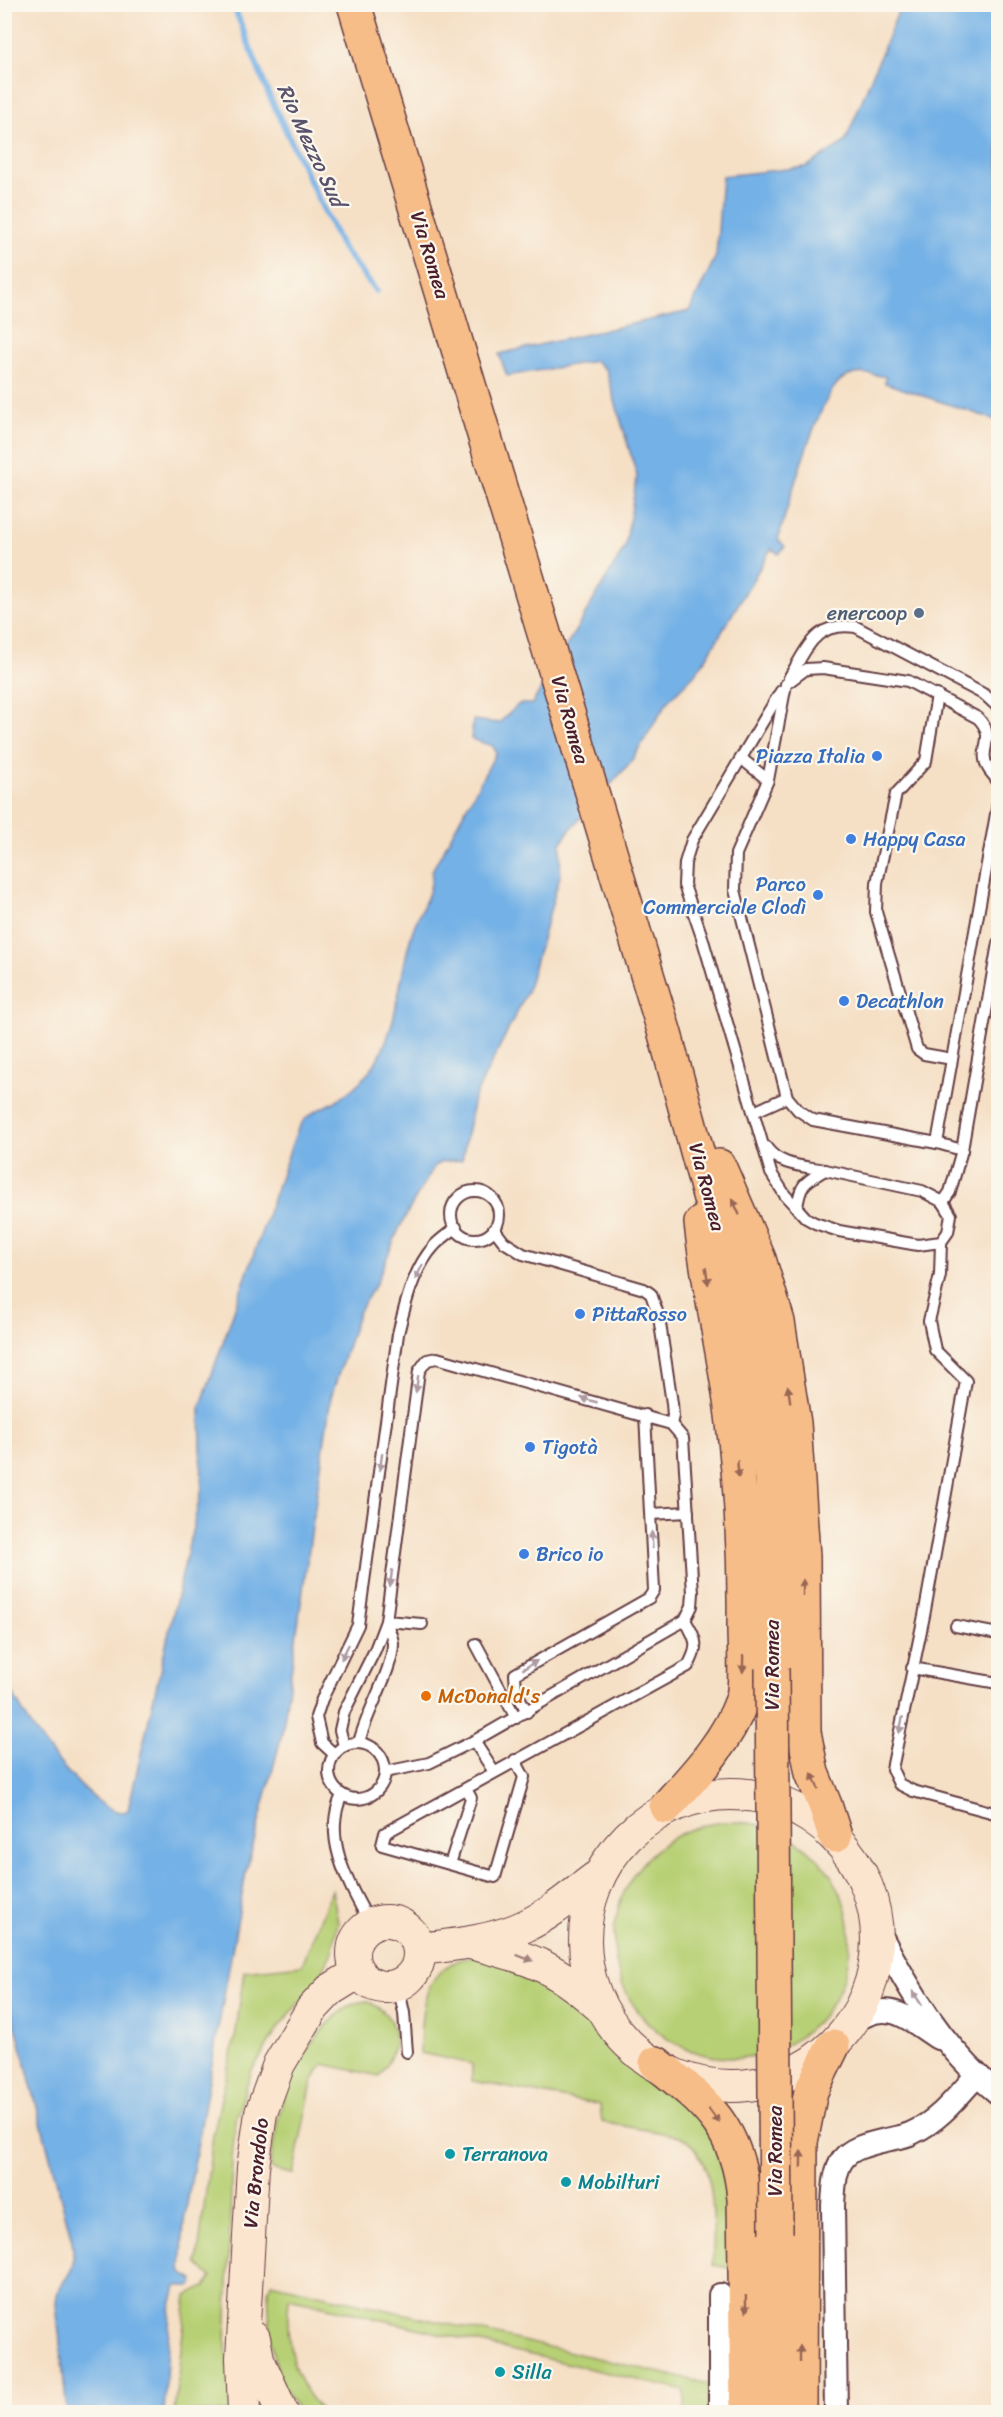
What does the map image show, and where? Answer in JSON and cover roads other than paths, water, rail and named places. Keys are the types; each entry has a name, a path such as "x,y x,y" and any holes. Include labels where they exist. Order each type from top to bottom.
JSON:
{"main road":[{"name":"Via Romea","path":"354,4 665,1034 721,1239 747,1321 760,1395 772,1478 776,2412"},
{"path":"602,2008 586,1972 587,1900 595,1878 607,1858 633,1829 666,1807 707,1760 725,1735 743,1699 745,1569 732,1414 706,1272 700,1218 668,1105 665,1034"},
{"path":"665,1034 759,1259 778,1322 794,1423 803,1557 804,1732 812,1773 835,1836"},
{"path":"666,1807 710,1794 755,1795 798,1810 835,1836 856,1863 871,1894 878,1928 878,1953 873,1978 865,2001 843,2034 811,2091 801,2142 800,2412"},
{"path":"419,1949 469,1942 523,1927 555,1909 595,1878"},
{"path":"388,1921 397,1923 412,1933 419,1949 417,1967 406,1981 389,1987 372,1984 358,1972 353,1955 358,1937 371,1925 388,1921"},
{"path":"469,1942 526,1957 552,1970 580,1989 602,2008 627,2041 694,2093 715,2115 735,2149 742,2171 747,2412"},
{"name":"Via Brondolo","path":"244,2412 242,2358 253,2167 261,2113 269,2088 290,2042 312,2009 330,1990 358,1972"},
{"path":"656,2063 688,2081 727,2087 766,2083 802,2069 843,2034"},
{"name":"Via Brondolo","path":"247,2301 258,2359 282,2412"}],"street":[{"path":"878,1928 915,1995 950,2046 977,2075 999,2093"},
{"path":"843,2034 865,2013 884,2010 901,2013 950,2046"},
{"path":"836,2412 833,2206 834,2184 839,2164 848,2151 863,2145 911,2134 938,2118 977,2075"},
{"path":"720,2295 720,2412"}],"lane":[{"path":"940,1242 918,1245 839,1231 814,1224 785,1195 771,1173 702,937 684,885 685,863 692,840 818,633 838,624 856,627 986,694 999,707"},
{"path":"962,1150 937,1143 813,1120 798,1110 787,1097 735,890 736,854 768,780 786,684 806,669 823,668 908,681 978,718 988,734 985,754 988,768 999,783"},
{"path":"937,695 926,761 896,794 878,883 876,912 917,1049 924,1054 952,1059"},
{"path":"741,759 768,780"},
{"path":"937,1143 999,803"},
{"path":"943,1202 950,1192 962,1150 999,943"},
{"path":"754,1112 787,1097"},
{"path":"762,1142 772,1156 782,1161 922,1191 943,1202 951,1215 948,1232 940,1242 940,1275 929,1321 935,1350 966,1381 924,1616 892,1769 899,1784 913,1791 999,1814"},
{"path":"797,1208 804,1182 825,1170"},
{"path":"478,1191 486,1193 497,1205 498,1221 488,1234 472,1238 465,1236 456,1227 452,1216 456,1200 462,1195 478,1191"},
{"path":"334,1754 322,1743 316,1717 322,1699 358,1625 398,1335 406,1302 421,1268 433,1247 456,1227"},
{"path":"494,1229 504,1242 523,1254 644,1289 651,1294 660,1317 672,1403 671,1424"},
{"path":"344,1746 340,1730 344,1712 375,1650 386,1621 419,1371 427,1360 437,1358 671,1424 683,1438 693,1593 692,1606 685,1620 474,1741 429,1763 385,1772"},
{"path":"527,1712 516,1691 515,1674 649,1598 654,1590 645,1415"},
{"path":"651,1514 688,1512"},
{"path":"515,1760 524,1777 495,1877 382,1845 385,1833 515,1760 688,1666 695,1655 696,1639 685,1620"},
{"path":"386,1621 422,1624"},
{"path":"358,1743 362,1726 385,1676 393,1643 386,1621"},
{"path":"956,1626 999,1634"},
{"path":"476,1644 516,1718"},
{"path":"912,1668 999,1683"},
{"path":"474,1741 494,1772"},
{"path":"358,1743 374,1749 384,1763 385,1772 379,1787 373,1793 358,1798 342,1795 330,1780 328,1772 334,1754 344,1746 358,1743"},
{"path":"450,1864 471,1798 466,1789"},
{"path":"342,1795 336,1808 333,1826 338,1854 349,1883 371,1925"},
{"path":"398,1985 404,2013 406,2052"}],"water":[{"path":"901,5 998,5 998,421 885,383 886,377 857,374 841,380 823,408 804,455 778,540 785,546 779,554 771,549 707,657 694,675 668,701 630,763 568,832 561,844 560,876 527,992 474,1098 462,1160 441,1162 434,1167 414,1201 398,1231 376,1284 359,1311 331,1397 282,1734 246,1872 184,2221 181,2268 182,2273 194,2280 192,2286 176,2286 170,2310 164,2412 67,2412 56,2304 59,2288 72,2267 72,2241 5,1985 4,1677 19,1705 48,1749 85,1790 109,1808 120,1812 128,1810 202,1488 200,1408 296,1133 308,1117 339,1099 361,1081 379,1056 387,1039 408,945 428,894 432,871 496,753 493,746 471,739 473,720 499,723 519,704 532,704 625,547 637,476 606,370 595,361 507,376 499,354 689,311 716,256 722,176 806,167 845,142"}],"waterway":[{"name":"Rio Mezzo Sud","path":"233,4 268,93 341,246 376,291"}],"place":[{"name":"enercoop","path":"919,613"},
{"name":"Piazza Italia","path":"877,756"},
{"name":"Happy Casa","path":"851,839"},
{"name":"Parco Commerciale Clodì","path":"818,895"},
{"name":"Decathlon","path":"844,1001"},
{"name":"PittaRosso","path":"580,1314"},
{"name":"Tigotà","path":"530,1447"},
{"name":"Brico io","path":"524,1554"},
{"name":"McDonald's","path":"426,1696"},
{"name":"Terranova","path":"450,2154"},
{"name":"Mobilturi","path":"566,2182"},
{"name":"Silla","path":"500,2372"}]}
